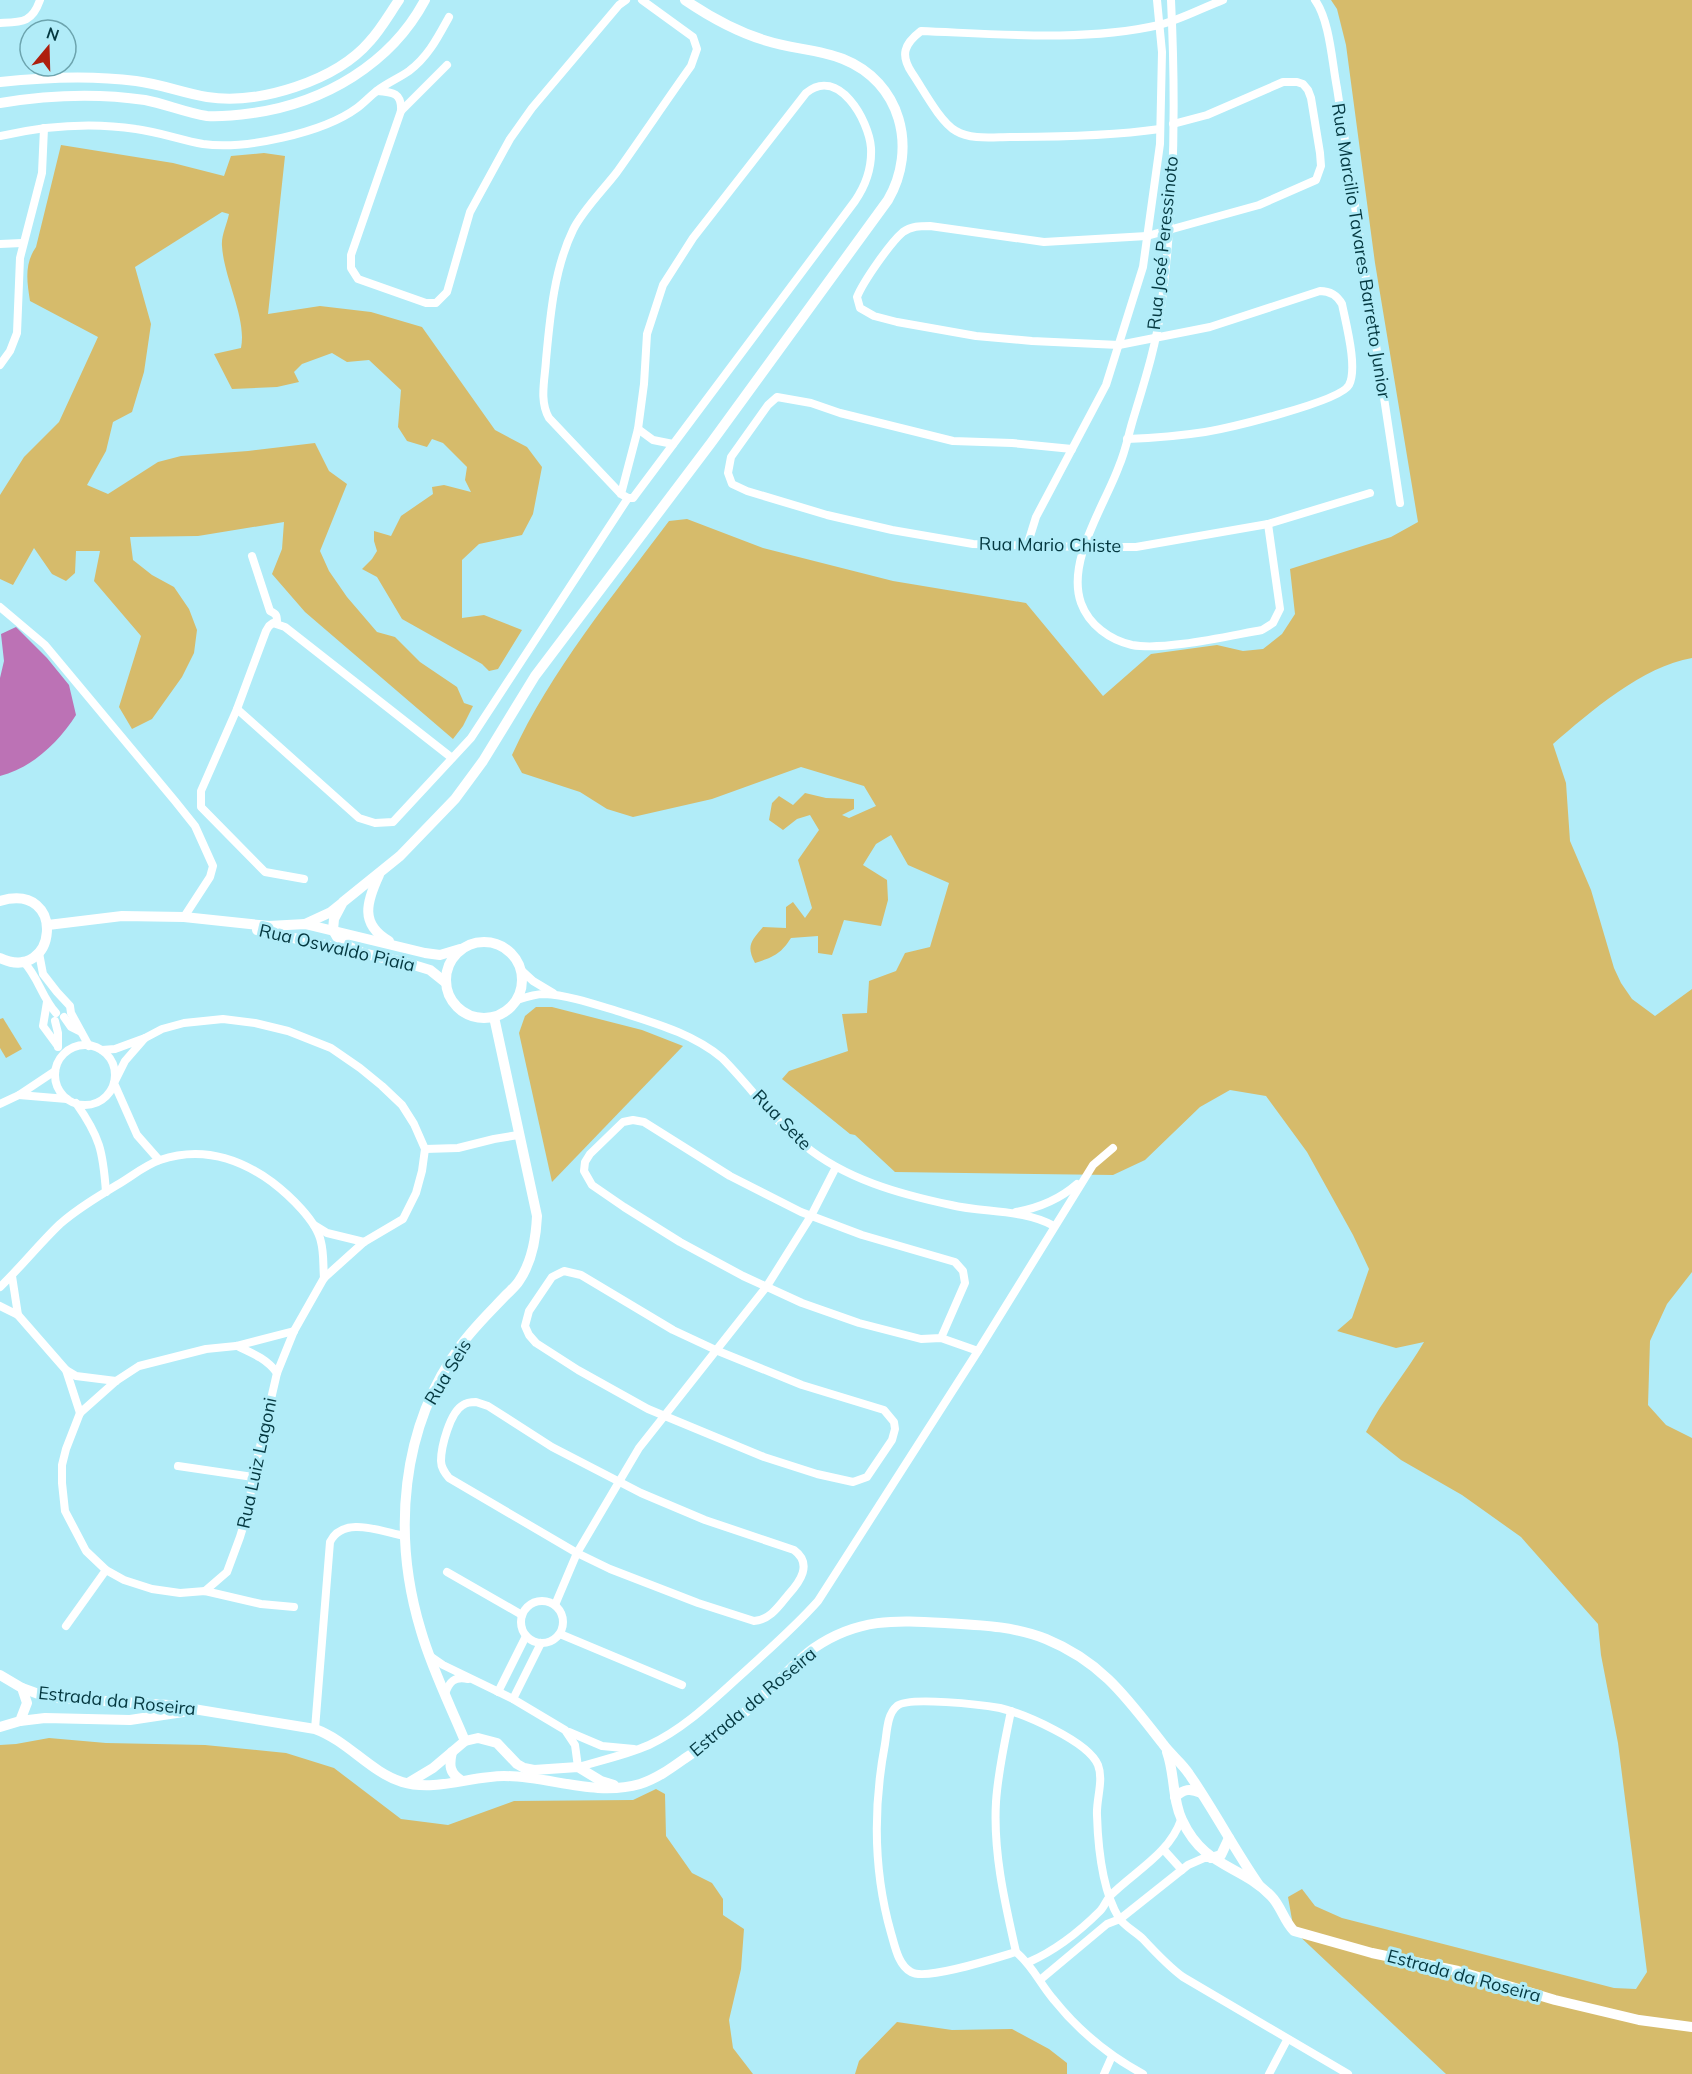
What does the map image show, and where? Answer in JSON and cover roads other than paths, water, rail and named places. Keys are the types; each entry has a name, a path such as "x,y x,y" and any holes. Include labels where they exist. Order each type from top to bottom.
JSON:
{"street":[{"path":"0,23 21,22 28,19 35,12 40,0"},
{"path":"0,82 92,77 160,85 207,97 238,98 268,94 311,81 348,60 370,42 399,0"},
{"path":"377,91 389,92 397,96 401,102 401,111 351,255 351,268 358,279 426,303 436,303 447,292 470,212 510,139 532,108 619,5 626,0"},
{"path":"237,709 359,818 375,823 393,822 471,738 624,496 638,429 647,334 663,285 693,238 806,93 818,86 832,87 851,102 866,127 871,156 865,184 855,201 633,498 624,496 549,418 545,411 543,398 548,335 555,293 563,255 574,228 617,172 691,66 697,49 693,37 642,0"},
{"path":"304,924 331,912 400,856 426,832 471,778 535,676 717,434 888,200 898,181 904,149 901,127 889,97 868,74 832,55 785,46 749,35 715,19 685,0"},
{"name":"Rua José Peressinoto","path":"1027,546 1036,517 1106,386 1143,267 1160,144 1162,52 1157,0"},
{"name":"Rua José Peressinoto","path":"1171,0 1174,73 1172,195 1161,310 1141,394 1120,465 1084,547 1078,572 1081,604 1101,631 1133,645 1172,645 1262,630 1273,623 1280,609 1268,524"},
{"path":"1160,129 1117,135 1027,137 973,136 958,133 949,127 910,69 904,54 909,40 921,31 1018,35 1090,34 1160,25 1223,0"},
{"name":"Rua Marcilio Tavares Barretto Junior","path":"1315,0 1323,16 1335,77 1400,503"},
{"path":"0,103 57,97 103,97 148,101 207,116 245,114 283,108 332,89 361,72 388,50 423,3"},
{"path":"0,136 44,128 114,126 206,144 243,144 279,138 327,123 356,109 377,91 410,71 430,51 449,17"},
{"path":"401,111 447,65"},
{"path":"1127,439 1160,438 1208,431 1274,415 1346,391 1352,375 1350,350 1339,298 1330,292 1320,291 1210,327 1119,345 987,337 897,322 874,316 860,308 856,297 862,284 903,232 913,226 930,225 1044,242 1147,236 1259,205 1316,180 1321,166 1311,98 1308,90 1297,82 1283,82 1207,115 1173,124"},
{"path":"0,365 10,351 16,333 19,313 18,271 22,243 42,173 44,128"},
{"path":"0,244 22,243"},
{"name":"Rua Mario Chiste","path":"1072,449 1012,443 953,441 840,413 811,403 777,397 768,405 730,457 728,473 732,484 747,491 827,515 892,530 973,544 1027,546 1136,547 1268,524 1370,494"},
{"path":"638,429 653,440 673,444"},
{"path":"252,556 270,611 264,618 273,625 285,627 452,758"},
{"path":"0,607 45,645 195,826 213,866 210,877 184,916"},
{"path":"273,625 201,791 201,807 265,872 304,879"},
{"path":"380,872 368,900 369,918 380,936 401,948"},
{"path":"0,901 21,898 32,902 41,910 48,925 46,941 39,953 23,962 10,962 0,958"},
{"path":"343,902 334,919 333,930 337,937 350,947 365,954"},
{"name":"Rua Oswaldo Piaia","path":"48,925 122,916 184,916 269,926 304,924 401,948 440,955 460,949"},
{"name":"Rua Oswaldo Piaia","path":"224,921 262,932 430,970 445,982"},
{"path":"481,942 496,944 509,951 521,970 522,985 517,999 507,1011 494,1017 479,1018 458,1009 449,997 445,982 447,968 460,949 481,942"},
{"path":"39,953 42,974 70,1006 71,1013 89,1046"},
{"path":"23,962 34,973 47,1002 71,1027 81,1032"},
{"name":"Rua Sete","path":"521,970 533,981 559,996"},
{"path":"57,992 60,1015 57,1045"},
{"name":"Rua Sete","path":"517,999 543,994 559,996 685,1035 711,1049 729,1064 802,1144 857,1178 953,1206 1035,1218 1054,1226"},
{"path":"47,1002 43,1026 62,1055"},
{"name":"Rua Seis","path":"465,1741 429,1655 415,1608 407,1568 406,1495 415,1442 429,1400 462,1344 487,1314 518,1284 533,1250 537,1216 494,1017"},
{"path":"67,1099 56,1082 55,1071 62,1055 73,1047 115,1049 162,1029 184,1023 223,1019 255,1023 288,1031 331,1048 360,1068 402,1105 414,1124 425,1149 416,1193 403,1219 364,1242 324,1278 294,1331 277,1373"},
{"path":"19,1095 67,1099 76,1103 95,1103 103,1098 125,1061 145,1038"},
{"path":"102,1050 113,1065 114,1083 137,1135 159,1160"},
{"path":"0,1104 19,1095 55,1071"},
{"path":"76,1103 96,1134 104,1155 106,1192"},
{"path":"941,1338 965,1283 960,1266 949,1259 862,1235 777,1201 730,1176 644,1122 633,1120 623,1122 587,1158 584,1171 592,1185 680,1242 743,1276 802,1303 859,1323 921,1339 941,1338 978,1351"},
{"path":"425,1149 458,1149 518,1135"},
{"path":"406,1783 427,1773 465,1741 478,1738 490,1740 501,1746 524,1768 534,1770 578,1767 622,1756 674,1732 783,1637 818,1601 978,1351 1092,1165 1113,1148"},
{"path":"0,1287 62,1223 106,1192 159,1160 178,1156 203,1154 234,1159 280,1188 314,1225 327,1233 364,1242"},
{"path":"555,1605 577,1552 639,1448 718,1351 767,1286 811,1216 837,1167"},
{"path":"1008,1214 1048,1202 1068,1192 1084,1178"},
{"path":"314,1225 321,1240 324,1278"},
{"path":"564,1271 574,1272 673,1330 718,1351 794,1382 878,1407 888,1413 894,1422 894,1434 867,1477 853,1482 818,1474 754,1453 662,1417 598,1382 536,1343 529,1335 525,1326 526,1317 552,1277 564,1271"},
{"path":"12,1276 18,1315"},
{"path":"0,1306 18,1315 66,1370 76,1376 116,1381"},
{"path":"294,1331 236,1346 206,1349 139,1366 116,1381 80,1413 62,1465 65,1511 86,1551 106,1570 124,1580 152,1589 180,1593 205,1591 261,1604 294,1607"},
{"name":"Rua Luiz Lagoni","path":"205,1591 227,1572 248,1511 253,1477 277,1373 270,1364 255,1354 236,1346"},
{"path":"66,1370 80,1413"},
{"path":"476,1402 482,1403 552,1447 618,1482 683,1511 794,1550 803,1562 802,1578 774,1612 764,1619 754,1621 638,1581 577,1552 446,1475 441,1458 451,1419 458,1408 464,1404 476,1402"},
{"path":"178,1466 253,1477"},
{"path":"315,1730 330,1542 337,1533 349,1527 405,1536"},
{"path":"66,1626 106,1570"},
{"path":"447,1572 522,1615"},
{"path":"538,1601 555,1605 564,1618 560,1634 551,1641 540,1643 526,1636 521,1626 522,1615 528,1606 538,1601"},
{"name":"Estrada da Roseira","path":"0,1675 22,1688 57,1698 139,1702 315,1730 337,1739 390,1777 406,1783 423,1785 508,1776 602,1788 642,1783 655,1778 702,1748 814,1649 834,1636 859,1626 884,1621 992,1626 1018,1630 1069,1649 1109,1678 1184,1767 1259,1885"},
{"path":"560,1634 682,1685"},
{"path":"498,1692 526,1636"},
{"path":"513,1699 540,1643"},
{"path":"429,1655 437,1662 513,1699 565,1730 602,1746 637,1749"},
{"path":"444,1694 449,1684 457,1677 474,1680"},
{"name":"Estrada da Roseira","path":"20,1721 27,1703 22,1688"},
{"path":"1016,1953 929,1975 918,1975 908,1971 900,1962 887,1920 879,1876 876,1834 880,1771 888,1724 896,1707 903,1703 928,1702 987,1706 1011,1711 1066,1735 1079,1745 1097,1763 1098,1840 1109,1897 1120,1919 1183,1977 1287,2040 1321,2056 1348,2074"},
{"path":"1011,1711 998,1780 996,1823 1002,1887 1016,1953 1029,1962 1051,1997 1064,2012 1112,2055 1143,2074"},
{"name":"Estrada da Roseira","path":"0,1727 20,1721 45,1718 130,1720 175,1712 212,1713"},
{"path":"560,1782 573,1776 578,1767 575,1745 565,1730"},
{"name":"Estrada da Roseira","path":"1165,1747 1171,1765 1175,1797 1182,1820 1190,1835 1211,1858 1259,1885 1273,1898 1288,1925 1294,1931 1372,1953 1458,1971 1555,2000 1639,2020 1692,2027"},
{"path":"452,1752 450,1770 462,1780"},
{"path":"508,1776 512,1769 510,1757"},
{"path":"578,1767 601,1781 620,1787"},
{"path":"1175,1797 1180,1792 1190,1789 1201,1792"},
{"path":"1029,1962 1044,1955 1101,1910 1109,1897 1164,1850 1182,1820"},
{"path":"1040,1980 1107,1924 1120,1919 1182,1870 1196,1861 1221,1855 1229,1838"},
{"path":"1164,1850 1182,1870"},
{"path":"1269,2074 1287,2040"},
{"path":"1104,2074 1112,2055"}]}
